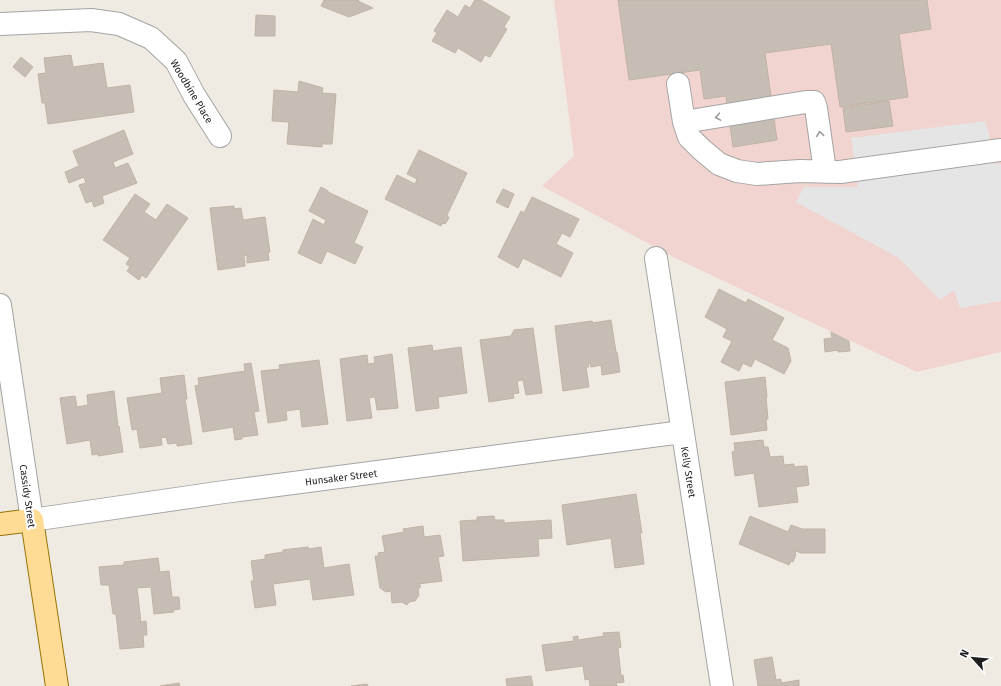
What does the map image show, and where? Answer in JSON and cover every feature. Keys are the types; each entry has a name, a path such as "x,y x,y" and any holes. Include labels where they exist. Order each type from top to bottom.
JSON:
{"main road":[{"name":"Hunsaker Street","path":"0,524 32,520"},
{"name":"Cassidy Street","path":"32,520 57,686"}],"street":[{"name":"Woodbine Place","path":"0,24 91,20 119,24 151,38 176,61 194,96 220,136"},
{"path":"678,84 684,122 689,137 719,164 737,171 757,174 800,171 840,172 1001,150"},
{"path":"684,122 806,102 814,102 824,164 828,172"},
{"name":"Kelly Street","path":"656,258 722,686"},
{"name":"Cassidy Street","path":"0,305 32,520"},
{"name":"Hunsaker Street","path":"32,520 224,492 682,432"}],"shaded area":[{"path":"554,0 1001,0 1001,352 917,372 675,258 542,186 574,156"},
{"path":"985,121 989,134 993,163 1001,164 1001,301 960,308 954,290 940,300 899,258 796,202 804,187 858,187 851,138"}],"building":[{"path":"324,0 359,0 358,1 373,8 349,17 321,6"},
{"path":"475,0 481,0 510,17 504,27 507,29 490,57 485,55 481,62 458,48 455,53 432,41 437,33 434,31 447,10 458,17 465,5 470,8"},
{"path":"618,0 927,0 931,29 899,34 908,97 840,107 831,44 765,53 777,140 733,147 726,96 704,99 700,70 629,80"},
{"path":"256,15 275,16 275,36 255,36"},
{"path":"71,55 73,67 103,63 107,88 130,85 134,112 48,124 45,103 42,103 38,74 46,73 44,58"},
{"path":"21,57 33,67 25,77 13,67"},
{"path":"299,81 323,88 322,93 336,94 332,144 322,144 322,147 287,144 289,122 272,121 274,90 298,92"},
{"path":"889,101 893,126 846,132 843,108"},
{"path":"124,130 133,154 113,162 115,168 128,163 137,183 102,196 104,203 94,207 92,201 86,203 79,185 86,183 84,177 69,183 65,172 79,166 73,151"},
{"path":"419,150 467,173 447,215 449,218 445,224 442,223 441,226 385,199 397,175 415,184 417,179 407,174"},
{"path":"321,187 328,192 368,211 354,243 363,247 355,264 327,251 321,264 298,253 313,219 324,225 326,220 309,211"},
{"path":"503,189 514,194 508,208 496,202"},
{"path":"135,194 150,204 144,212 156,220 167,204 188,218 146,278 142,275 139,280 127,271 130,267 126,264 130,258 103,240"},
{"path":"532,197 579,219 570,237 562,233 556,244 573,253 561,277 523,258 518,268 498,257 521,211 524,213"},
{"path":"234,206 234,209 241,208 243,220 265,217 270,252 268,253 269,260 247,263 247,255 244,256 245,266 218,270 210,208"},
{"path":"719,289 746,303 748,299 784,318 772,340 788,348 791,361 784,374 755,359 751,367 743,363 739,371 721,362 732,341 723,337 727,329 705,317"},
{"path":"611,320 620,372 602,375 601,365 591,367 590,363 588,364 589,367 586,367 589,387 563,391 555,326"},
{"path":"533,328 542,393 526,395 523,380 517,381 519,393 513,394 514,398 489,402 480,340 511,336 514,330"},
{"path":"831,332 849,341 850,351 838,352 838,350 825,352 824,339 832,338"},
{"path":"432,345 433,351 461,347 467,393 438,397 439,408 416,411 408,348"},
{"path":"392,354 398,408 377,410 375,397 369,398 372,418 347,421 340,359 367,355 368,364 375,363 374,357"},
{"path":"319,360 328,424 302,427 300,409 286,411 287,420 268,423 261,371 280,369 279,365"},
{"path":"251,363 259,411 254,412 258,435 242,437 242,439 235,440 233,427 203,432 195,386 199,385 198,378 245,371 244,364"},
{"path":"184,375 187,399 185,399 192,444 177,446 177,443 168,444 166,437 161,438 162,445 140,448 137,429 132,430 127,398 162,393 160,378"},
{"path":"765,377 768,419 766,419 767,430 731,435 725,382"},
{"path":"114,391 118,427 119,426 123,452 98,456 98,454 92,455 90,440 67,444 60,398 75,396 77,407 88,405 87,395"},
{"path":"763,440 764,447 768,447 770,457 783,456 784,465 794,464 794,467 807,466 809,485 796,487 798,502 759,507 754,473 735,476 732,452 735,451 734,443"},
{"path":"636,494 642,533 640,533 644,564 615,568 611,538 567,545 562,505"},
{"path":"494,516 495,520 504,520 504,523 551,520 552,538 538,539 539,556 463,561 460,521 477,520 477,517"},
{"path":"750,516 788,532 791,525 802,529 825,529 825,553 801,553 796,551 793,562 791,561 789,565 739,544"},
{"path":"423,526 424,537 440,535 444,556 438,557 442,581 418,584 421,586 418,590 419,595 415,601 409,602 407,605 402,602 392,603 391,591 386,592 380,588 375,556 379,556 378,553 385,552 382,536 404,532 403,529"},
{"path":"308,547 309,549 321,547 324,568 349,564 354,595 313,600 310,579 273,584 276,605 255,608 251,581 254,581 251,561 265,559 265,555 283,552 283,550"},
{"path":"158,558 160,572 169,571 172,597 179,597 180,609 173,610 174,612 154,614 151,587 137,588 141,622 146,621 147,635 143,635 144,647 120,649 116,614 113,614 109,585 101,585 99,567 124,565 124,562"},
{"path":"619,632 621,647 618,648 621,676 623,675 624,682 616,683 617,686 590,686 589,679 585,680 583,666 546,671 542,645 574,641 573,637 578,636 578,640 604,636 603,633"},
{"path":"772,657 776,680 781,679 781,683 799,680 799,686 758,686 754,660"},
{"path":"531,676 533,686 507,686 506,679"},
{"path":"179,683 180,686 160,686"},
{"path":"367,684 368,686 351,686"}]}
